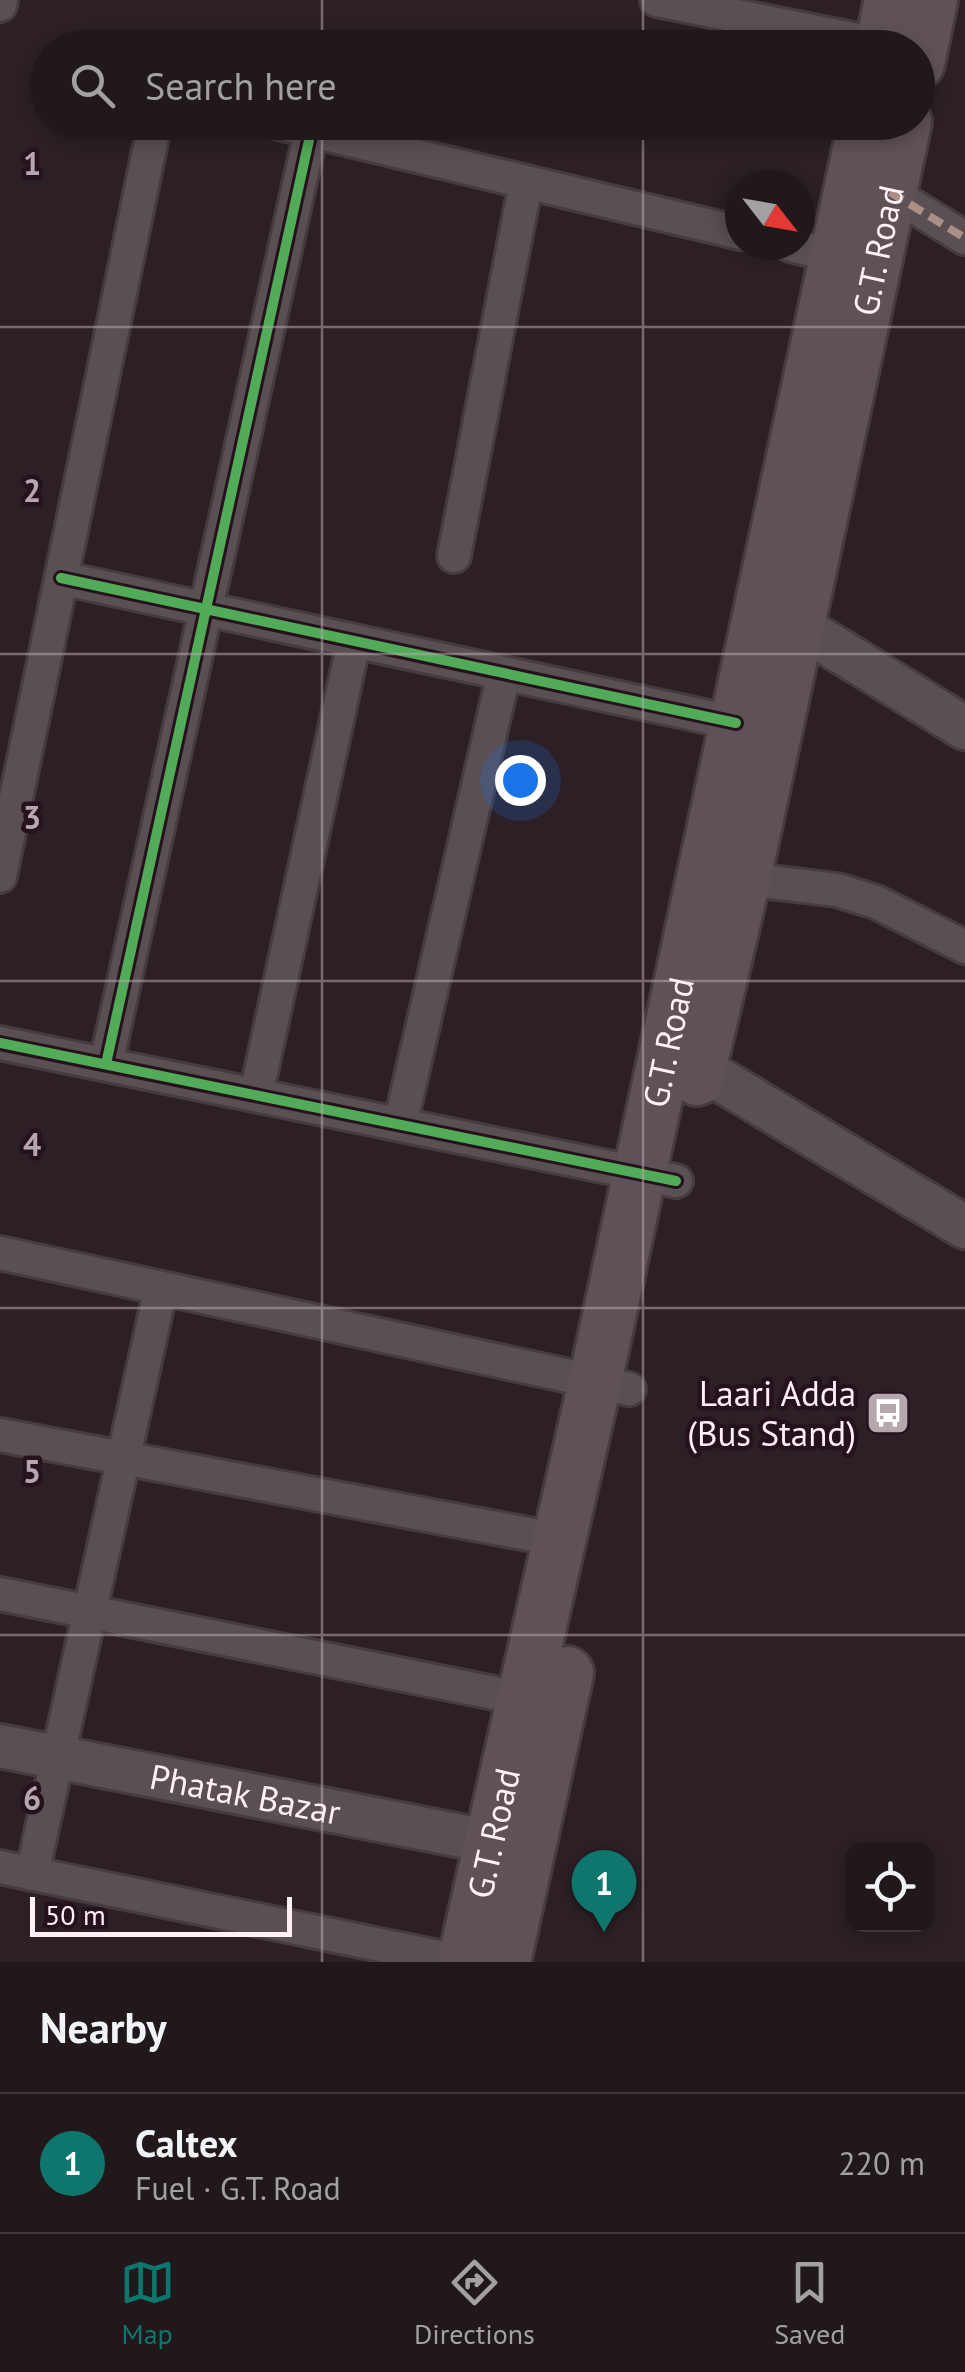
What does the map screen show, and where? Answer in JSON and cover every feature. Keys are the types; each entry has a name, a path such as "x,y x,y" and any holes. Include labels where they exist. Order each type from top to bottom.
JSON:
{"main road":[{"path":"902,30 931,0"},
{"name":"G.T. Road","path":"815,246 858,140"},
{"name":"G.T. Road","path":"658,1178 699,1067 744,879 900,140"},
{"name":"G.T. Road","path":"504,1962 612,1385 658,1178 812,260"},
{"name":"G.T. Road","path":"463,1962 560,1540 612,1385"}],"street":[{"path":"657,0 839,30"},
{"path":"952,0 965,7"},
{"path":"0,876 152,140"},
{"path":"106,1064 309,140"},
{"path":"349,140 725,229"},
{"path":"454,556 526,182"},
{"path":"890,192 965,238"},
{"path":"61,578 736,723"},
{"path":"796,624 965,728"},
{"path":"256,1095 354,641"},
{"path":"400,1125 504,673"},
{"path":"744,879 837,890 876,902 965,947"},
{"path":"0,1043 658,1178"},
{"path":"699,1067 965,1228"},
{"path":"0,1253 612,1385"},
{"path":"161,1288 58,1758 16,1870 463,1962"},
{"path":"0,1435 560,1540"},
{"path":"0,1594 524,1699"},
{"name":"Phatak Bazar","path":"0,1746 492,1842"}],"marked path":[{"path":"890,192 965,238"}],"cycle path":[{"path":"106,1064 309,140"},
{"path":"61,578 736,723"},
{"path":"0,1043 676,1181"}],"place":[{"name":"Laari Adda (Bus Stand)","path":"888,1413"},
{"name":"Caltex","path":"604,1932"}]}
